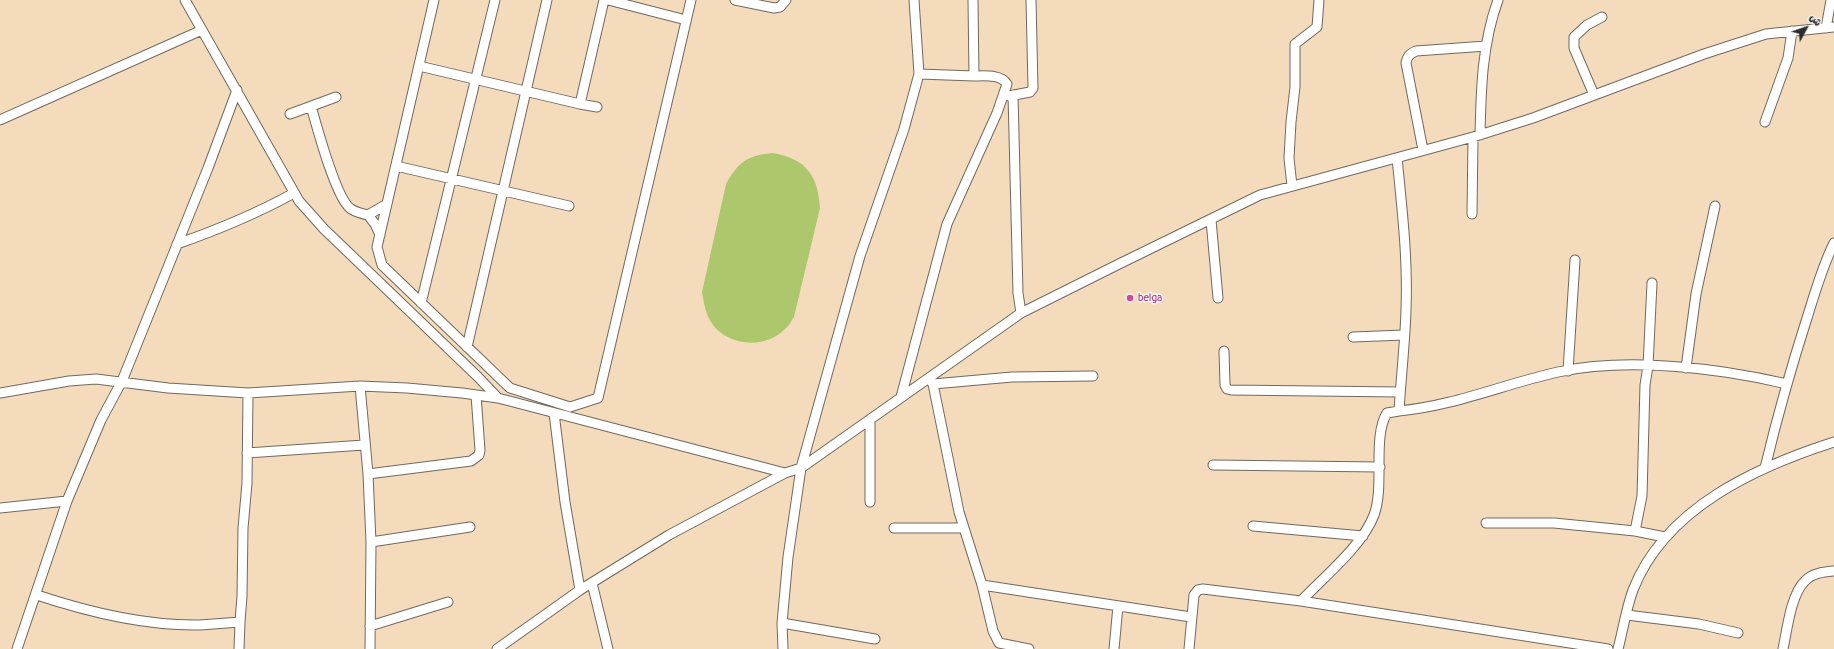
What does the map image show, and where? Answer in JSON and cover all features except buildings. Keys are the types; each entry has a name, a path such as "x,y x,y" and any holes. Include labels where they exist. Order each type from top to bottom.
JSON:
{"street":[{"path":"185,0 237,90 294,194 324,229 498,398"},
{"path":"434,0 377,247 382,265 510,388 570,407 598,398 691,0"},
{"path":"421,303 495,0"},
{"path":"467,347 547,0"},
{"path":"580,104 604,0"},
{"path":"608,0 686,20"},
{"path":"735,0 774,8 780,7 786,0"},
{"path":"783,649 782,623 788,557 801,468 860,256 904,129 919,74 914,0"},
{"path":"973,0 974,76"},
{"path":"1003,97 1030,92 1033,88 1031,0"},
{"path":"1292,186 1289,158 1296,66 1294,49 1295,44 1317,27 1319,0"},
{"path":"1472,214 1476,136 1481,82 1486,46 1498,0"},
{"path":"497,649 580,590 592,584 669,535 785,473 801,468 901,397 931,382 1021,313 1118,264 1260,195 1476,136 1533,118 1704,54 1766,34 1830,27 1831,0"},
{"path":"1594,95 1574,48 1574,38 1587,25 1602,17"},
{"path":"0,120 202,30"},
{"path":"1765,122 1788,58 1792,31"},
{"path":"1423,150 1406,64 1410,53 1416,51 1486,46"},
{"path":"419,66 596,108"},
{"path":"901,397 947,224 997,113 1007,84 1002,79 974,76 919,74"},
{"path":"17,649 37,595 67,501 101,420 122,381 237,90"},
{"path":"1013,95 1018,293 1021,313"},
{"path":"290,114 336,97"},
{"path":"311,106 334,180 344,201 350,209 368,215 375,224 380,235"},
{"path":"1397,158 1405,238 1406,310 1399,411"},
{"path":"396,166 569,206"},
{"path":"177,244 237,221 294,194"},
{"path":"368,215 387,204"},
{"path":"1686,368 1696,294 1715,206"},
{"path":"1210,220 1218,298"},
{"path":"1765,468 1779,410 1825,261 1834,244"},
{"path":"1568,371 1575,260"},
{"path":"1635,531 1642,496 1645,385 1648,366 1652,283"},
{"path":"1353,337 1404,334"},
{"path":"1224,351 1225,385 1227,389 1231,390 1400,392"},
{"path":"1301,601 1363,536 1375,514 1380,467 1381,426 1387,413 1439,406 1484,394 1518,382 1568,371 1622,365 1730,372 1788,384"},
{"path":"931,382 1012,377 1093,376"},
{"path":"0,393 69,381 96,380 122,381 168,388 248,392 360,386 407,388 476,395 498,398 785,473"},
{"path":"931,382 964,528 982,585 996,640 1004,645 1029,649"},
{"path":"360,386 364,446 368,474 371,542 370,649"},
{"path":"239,649 242,596 243,528 247,483 248,392"},
{"path":"368,474 471,461 476,459 480,450 476,395"},
{"path":"554,413 565,502 580,590"},
{"path":"870,420 870,502"},
{"path":"1618,649 1633,590 1638,579 1665,537 1682,521 1710,499 1750,475 1834,442"},
{"path":"247,453 364,446"},
{"path":"1213,465 1380,467"},
{"path":"0,508 67,501"},
{"path":"1486,523 1554,523 1635,531 1665,537"},
{"path":"371,542 470,526"},
{"path":"1253,526 1363,536"},
{"path":"894,528 964,528"},
{"path":"1782,649 1797,591 1805,580 1818,573 1834,570"},
{"path":"592,584 608,649"},
{"path":"982,585 1191,617"},
{"path":"1189,649 1194,595 1198,590 1203,589 1301,601 1608,649"},
{"path":"37,595 68,605 121,617 198,625 240,622"},
{"path":"370,626 448,602"},
{"path":"1114,649 1118,606"},
{"path":"1626,615 1699,624 1738,633"},
{"path":"782,623 875,640"}],"green space":[{"path":"773,153 794,159 808,170 816,186 820,208 794,317 789,325 777,336 757,342 746,342 726,336 718,330 707,315 702,292 726,184 730,176 740,165 750,158"}],"place":[{"name":"belga","path":"1130,298"}]}
